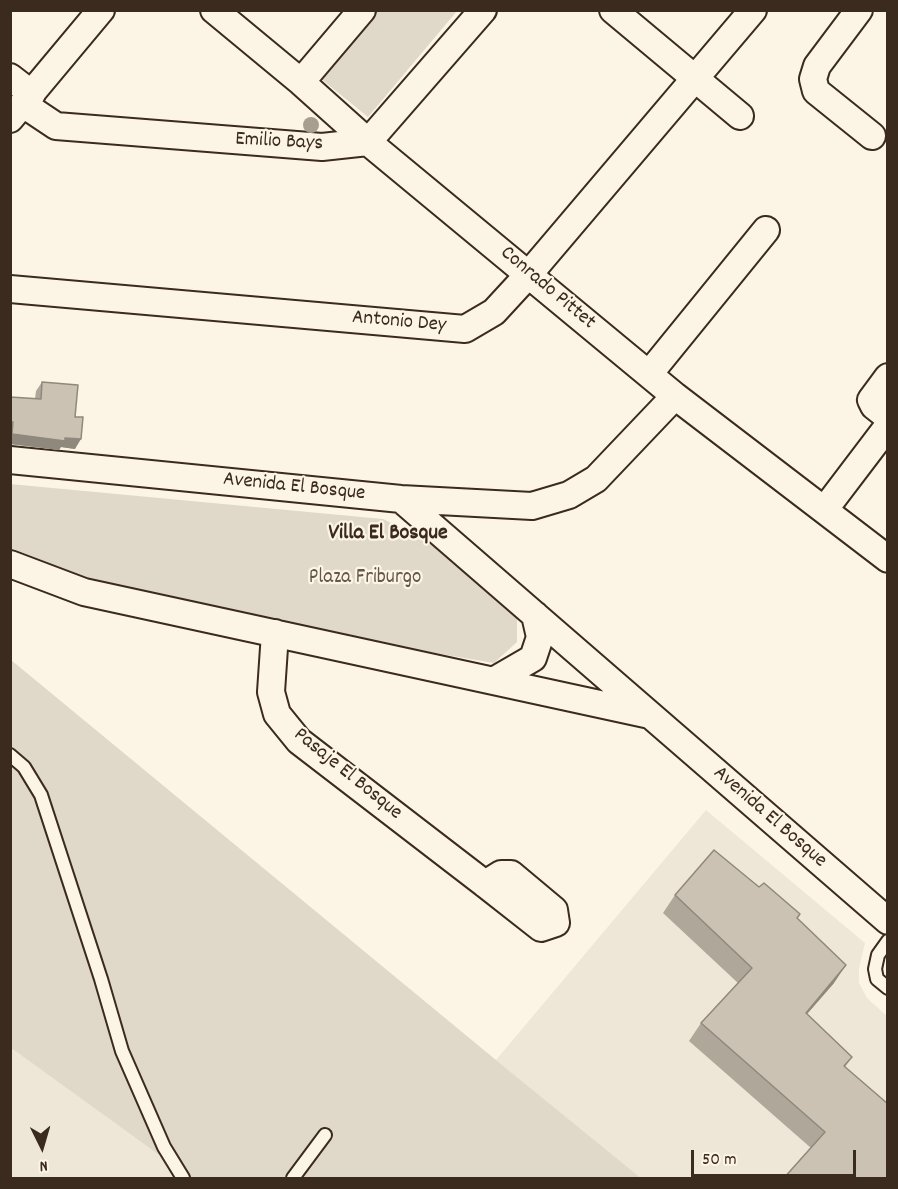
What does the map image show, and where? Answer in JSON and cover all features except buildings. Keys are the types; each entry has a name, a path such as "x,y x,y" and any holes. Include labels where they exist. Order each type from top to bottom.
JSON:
{"street":[{"path":"22,106 101,10"},
{"name":"Conrado Pittet","path":"214,10 675,396 888,559"},
{"path":"301,82 362,10"},
{"path":"368,141 483,10"},
{"path":"613,10 740,116"},
{"name":"Antonio Dey","path":"10,289 465,329 494,312 529,274 753,10"},
{"path":"858,10 816,66 813,79 816,91 872,136"},
{"name":"Emilio Bays","path":"10,77 22,106 56,126 322,147 368,141"},
{"path":"649,374 766,230"},
{"path":"888,377 872,400 874,406 888,417"},
{"path":"401,499 532,506 569,495 596,480 675,396"},
{"path":"825,509 888,426"},
{"name":"Avenida El Bosque","path":"10,460 401,499 888,921"},
{"name":"Avenida El Bosque","path":"10,564 84,592 650,715"},
{"path":"495,680 533,658 540,637 535,615"},
{"name":"Pasaje El Bosque","path":"275,633 270,692 277,714 299,741 485,884"}],"lane":[{"path":"10,755 24,767 41,795 122,1051 164,1147 183,1179"},
{"path":"888,941 878,955 875,969 877,979 888,988"},
{"path":"293,1179 325,1135"}],"shaded area":[{"path":"706,810 865,943 859,968 859,983 867,998 887,1016 887,1178 641,1178 496,1060"},
{"path":"11,1048 191,1178 11,1178"}],"green space":[{"path":"377,11 457,11 368,117 320,78"},
{"name":"Plaza Friburgo","path":"10,484 383,519 440,547 517,613 517,642 494,663 293,629 108,586 11,548"},
{"path":"11,660 641,1178 191,1178 11,1048"}],"district":[{"name":"Villa El Bosque","path":"388,535"}]}
